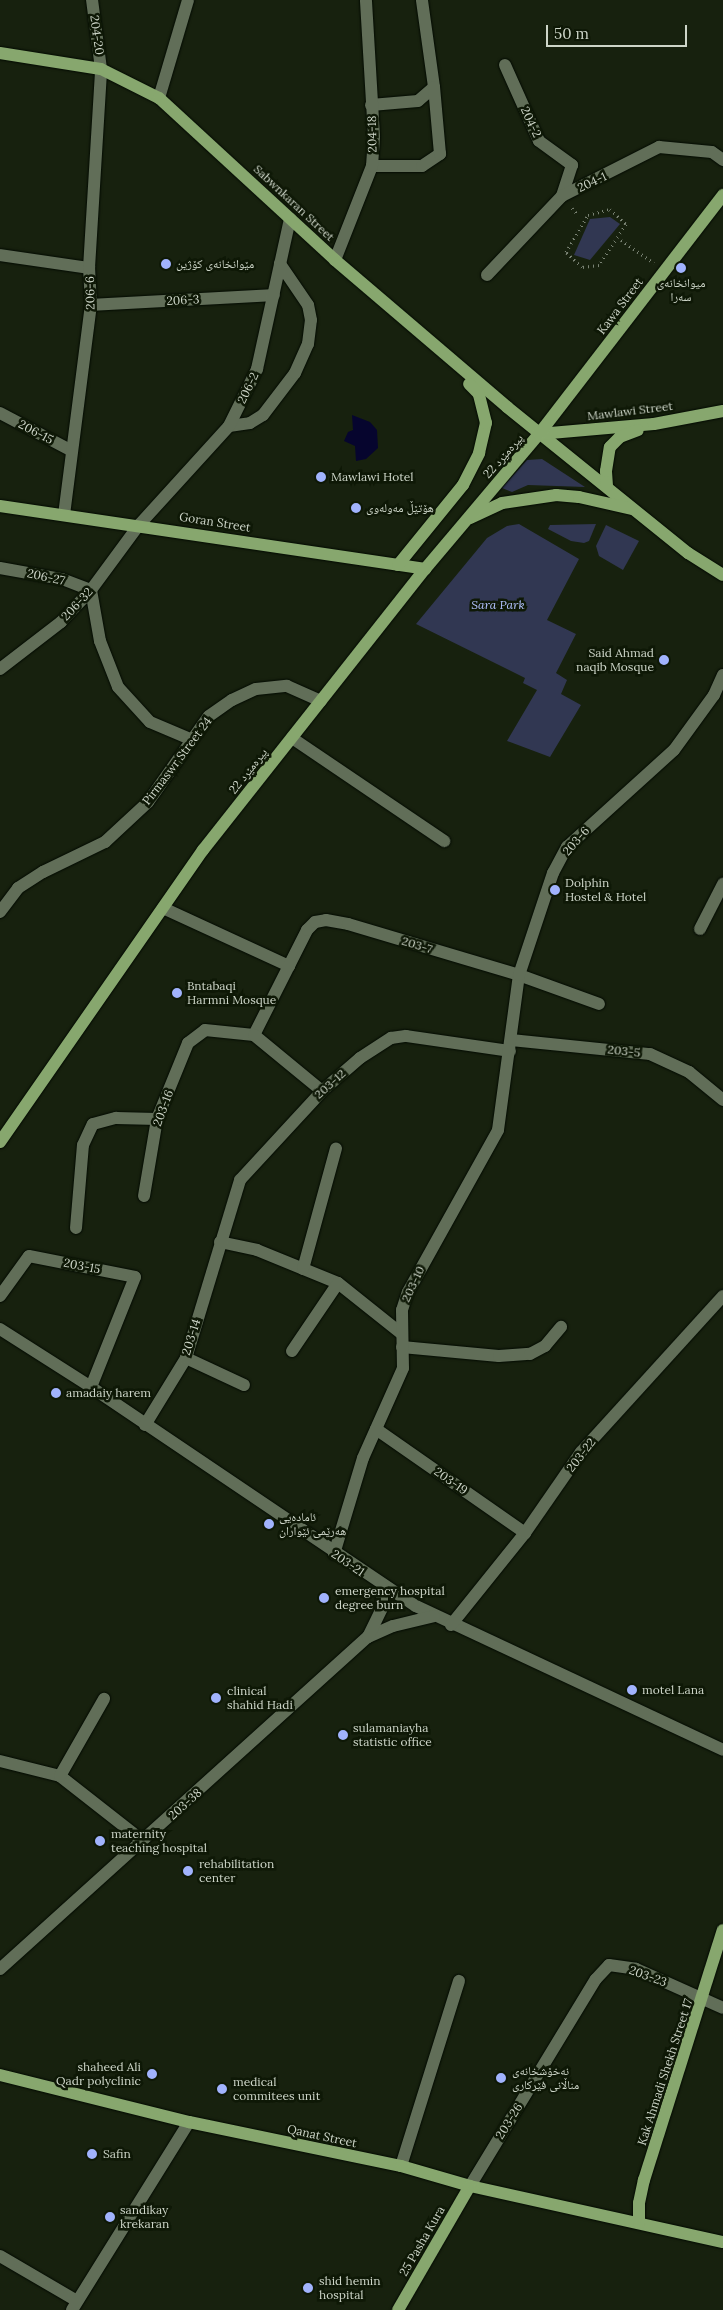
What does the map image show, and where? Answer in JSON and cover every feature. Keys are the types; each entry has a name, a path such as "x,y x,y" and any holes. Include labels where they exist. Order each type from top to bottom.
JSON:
{"main road":[{"name":"Sabwnkaran Street","path":"0,53 102,69 159,98 334,260 430,342 539,434 607,486 688,553 723,575"},
{"name":"Kawa Street","path":"539,434 723,195"},
{"path":"398,565 463,485 479,453 486,423 479,394 430,342"},
{"name":"Mawlawi Street","path":"539,434 654,424 723,411"},
{"path":"607,486 606,472 610,447 620,437 654,424"},
{"name":"22 پیرەمێرد","path":"0,1142 203,850 425,569 539,434"},
{"path":"465,520 502,503 556,495 608,502 636,511"},
{"name":"Goran Street","path":"0,506 139,525 425,569"},
{"name":"Kak Ahmadi Shekh Street 17","path":"639,2223 639,2203 644,2180 704,1998 723,1930"},
{"name":"Qanat Street","path":"0,2075 189,2122 401,2166 470,2186 723,2242"},
{"name":"25 Pasha Kura","path":"398,2310 470,2186"}],"street":[{"name":"204-20","path":"92,0 102,69"},
{"path":"159,98 188,0"},
{"name":"204-18","path":"334,260 372,166 366,0"},
{"path":"372,166 422,166 440,154 434,87 422,0"},
{"name":"204-2","path":"505,66 539,142 572,165 562,196"},
{"name":"206-6","path":"64,515 92,304 89,268 102,69"},
{"path":"371,105 418,101 434,87"},
{"name":"204-1","path":"488,275 562,196 659,147 712,152 723,160"},
{"name":"206-2","path":"139,525 229,426 257,369 290,219"},
{"path":"0,255 89,268"},
{"path":"229,426 250,423 263,415 295,373 308,344 311,320 308,305 280,264"},
{"name":"206-3","path":"92,304 274,296"},
{"name":"206-15","path":"0,413 72,451"},
{"name":"206-32","path":"0,669 54,628 91,590 139,525"},
{"name":"206-27","path":"0,568 62,579 91,590"},
{"path":"91,590 100,641 118,687 150,722 190,739"},
{"name":"203-6","path":"511,1045 519,975 543,895 566,847 674,750 714,695 723,675"},
{"name":"Pirmaswr Street 24","path":"0,912 18,888 43,872 105,842 148,802 190,739 209,716 232,700 256,689 287,686 322,701"},
{"path":"292,738 444,842"},
{"path":"700,928 723,884"},
{"path":"162,908 289,966 254,1035 322,1091"},
{"name":"203-7","path":"289,966 307,930 315,922 335,921 519,975 599,1004"},
{"name":"203-16","path":"144,1196 157,1119 188,1043 205,1030 254,1035"},
{"name":"203-12","path":"220,1242 240,1180 322,1091 360,1058 391,1038 406,1036 511,1045"},
{"name":"203-5","path":"511,1045 650,1054 689,1072 723,1100"},
{"name":"203-10","path":"334,1554 363,1458 403,1368 402,1310 413,1279 498,1130 511,1045"},
{"path":"76,1228 83,1145 93,1124 116,1118 157,1119"},
{"path":"303,1269 336,1148"},
{"path":"220,1242 258,1250 338,1283 402,1334"},
{"name":"203-14","path":"145,1425 186,1358 220,1242"},
{"name":"203-15","path":"0,1296 30,1256 134,1277 91,1387"},
{"path":"292,1351 338,1283"},
{"name":"203-22","path":"451,1625 525,1533 581,1452 723,1296"},
{"path":"402,1347 499,1356 530,1354 545,1346 561,1326"},
{"name":"203-21","path":"0,1329 91,1387 382,1586 451,1625 590,1686 723,1750"},
{"path":"186,1358 244,1385"},
{"name":"203-19","path":"376,1429 525,1533"},
{"name":"203-38","path":"0,1969 368,1637 381,1613 382,1586"},
{"name":"203-38","path":"368,1637 434,1616"},
{"path":"60,1776 104,1699"},
{"path":"0,1761 60,1776 144,1841"},
{"name":"203-23","path":"596,1980 609,1965 636,1969 704,1998"},
{"name":"203-26","path":"470,2186 596,1980"},
{"path":"401,2166 459,1982"},
{"path":"704,1998 723,2008"},
{"path":"0,2256 74,2306 189,2122"}],"path":[{"path":"610,209 626,224 617,238 598,265 582,267 566,252 588,215 595,213 610,209"},
{"path":"621,240 664,270"}],"green space":[{"path":"610,217 620,224 590,260 574,255 590,219"},
{"path":"542,459 585,487 528,485 512,492 502,488 527,460"},
{"name":"Sara Park","path":"519,524 579,559 547,620 576,634 556,673 567,680 561,694 581,705 550,757 507,741 537,690 523,683 525,678 416,624 487,538 507,526"},
{"path":"596,524 589,541 584,543 571,541 548,529 550,525"},
{"path":"606,525 639,541 623,570 599,556 596,546"}],"shaded area":[{"path":"352,415 370,422 377,430 378,448 366,459 356,461 355,446 344,441 348,432 353,430"}],"place":[{"name":"مێوانخانەی کۆژین","path":"166,264"},
{"name":"میوانخانەی سەرا","path":"681,268"},
{"name":"Mawlawi Hotel","path":"321,477"},
{"name":"هۆتێڵ مەولەوی","path":"356,508"},
{"name":"Said Ahmad naqib Mosque","path":"664,660"},
{"name":"Dolphin Hostel & Hotel","path":"555,890"},
{"name":"Bntabaqi Harmni Mosque","path":"177,993"},
{"name":"amadaiy harem","path":"56,1393"},
{"name":"ئامادەیی ھەرێمی ئێواران","path":"269,1524"},
{"name":"emergency hospital degree burn","path":"324,1598"},
{"name":"motel Lana","path":"632,1690"},
{"name":"clinical shahid Hadi","path":"216,1698"},
{"name":"sulamaniayha statistic office","path":"343,1735"},
{"name":"maternity teaching hospital","path":"100,1841"},
{"name":"rehabilitation center","path":"188,1871"},
{"name":"shaheed Ali Qadr polyclinic","path":"152,2074"},
{"name":"نەخۆشخانەی مناڵانی فێركاری","path":"501,2078"},
{"name":"medical commitees unit","path":"222,2089"},
{"name":"Safin","path":"92,2154"},
{"name":"sandikay krekaran","path":"110,2217"},
{"name":"shid hemin hospital","path":"308,2288"}]}
